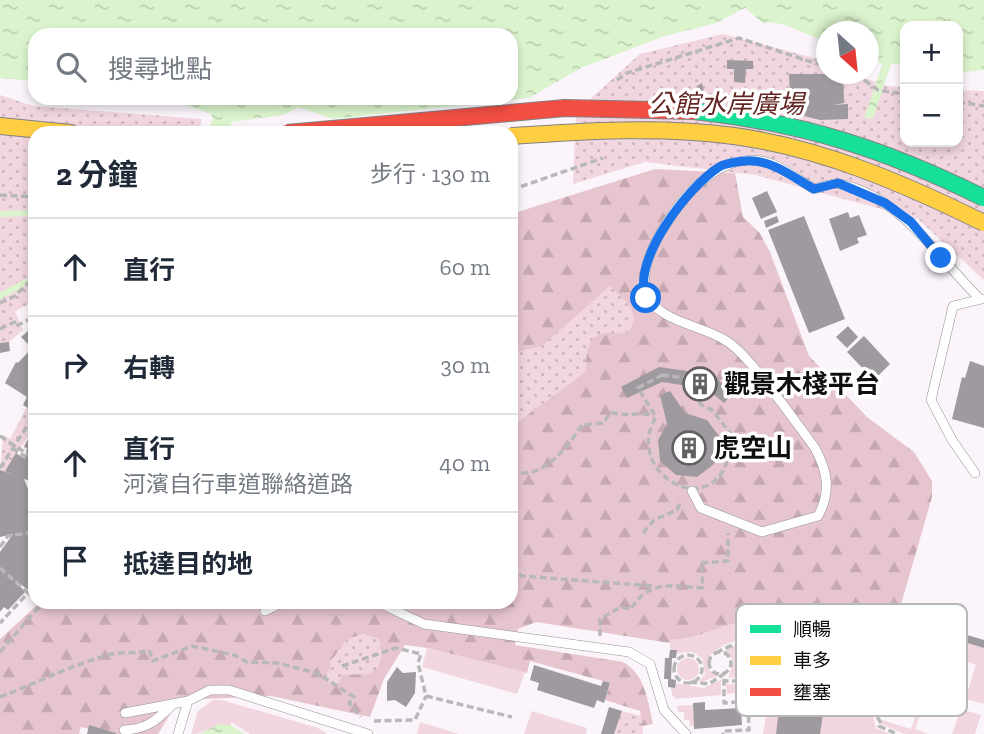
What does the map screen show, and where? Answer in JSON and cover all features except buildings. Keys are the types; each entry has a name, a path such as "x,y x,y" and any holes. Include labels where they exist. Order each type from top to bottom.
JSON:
{"highway":[{"path":"362,126 501,113 646,106 765,118 820,130 896,155 984,198"},
{"path":"0,125 28,128"},
{"path":"518,136 600,131 699,132 771,144 837,161 928,195 984,223"}],"lane":[{"path":"689,490 701,509 762,532 818,516 827,498 823,463 739,350 712,332 653,307 643,289 649,257 671,217 687,197 721,166 747,160 771,164 814,189 838,183 885,203 911,222 982,299 953,306 932,400 952,440 975,473"},
{"path":"265,611 269,609"},
{"path":"392,609 424,624 629,652 650,664 664,710 686,734"},
{"path":"125,713 188,701 210,690 229,690 352,732 368,734"},
{"path":"178,734 188,701"},
{"path":"124,730 143,729 156,721 172,705"}],"path":[{"path":"616,81 627,73 740,38 816,62"},
{"path":"870,84 878,90 900,93"},
{"path":"963,103 984,106"},
{"path":"0,195 28,197"},
{"path":"0,303 15,296 28,283"},
{"path":"0,330 28,323"},
{"path":"662,375 703,380 700,404 712,410 731,435 729,464 720,477 710,486 689,490 675,484 658,470 648,451 648,430 656,417 638,388 662,375"},
{"path":"518,474 522,475 545,467 582,425 603,423 611,412 622,416 645,413 656,417"},
{"path":"0,468 28,426"},
{"path":"0,436 28,454"},
{"path":"12,448 26,457"},
{"path":"643,533 654,520 677,510 689,490"},
{"path":"518,573 522,576 703,588 701,563 728,561 728,521"},
{"path":"0,547 8,536 28,532"},
{"path":"0,568 28,593 0,622"},
{"path":"600,646 600,619 621,607 631,609 637,600 656,586"},
{"path":"0,652 37,609"},
{"path":"724,674 718,674 710,667 712,656 736,643"},
{"path":"0,696 51,674 116,653 132,656 149,650 153,661 192,646 234,654 247,662 277,663 317,673 354,698 349,703 362,718 372,721 415,720 426,696 418,663 421,654 396,648 342,666"},
{"path":"690,682 700,676 702,669 696,657 682,656 673,668 680,680 690,682 709,684 724,674 731,665 731,659 722,652 716,653"},
{"path":"724,674 724,703 736,702"},
{"path":"724,681 736,681"},
{"path":"426,696 512,717"},
{"path":"723,734 723,731 749,730 749,716"},
{"path":"876,716 879,726 897,734"},
{"path":"352,732 362,718"}],"green space":[{"name":"公館水岸廣場","path":"723,34 816,58 816,84 879,83 900,87 900,147 963,147 963,90 984,91 984,280 918,219 756,175 645,162 573,184 576,112 640,54"},
{"path":"0,95 33,106 202,119 200,126 28,126 28,304 15,311 23,330 9,342 0,343"},
{"path":"655,169 735,173 743,217 759,232 770,252 809,356 867,417 914,452 932,481 932,497 901,604 736,604 736,623 692,637 670,640 670,643 536,622 518,629 515,645 623,662 630,667 641,681 653,724 642,726 640,711 605,700 610,684 603,681 530,661 527,673 405,645 384,679 370,717 271,696 179,700 158,734 109,734 81,727 79,734 0,734 0,639 32,609 518,609 518,212"},
{"path":"610,286 633,311 633,324 629,331 599,334 594,337 588,347 586,371 518,423 518,351 542,346"},
{"path":"27,407 28,436 6,471 12,474 0,472 3,435 10,439"},
{"path":"736,623 736,640 710,655 709,670 718,676 698,683 705,674 702,658 692,652 677,653 677,650 670,650 670,640 692,637"},
{"path":"363,634 379,638 382,654 378,667 369,674 343,675 335,687 323,678 331,667 330,662 347,639"},
{"path":"967,643 984,648 984,704 967,700 976,665 967,662"},
{"path":"735,645 736,677 728,678 734,661 724,651"},
{"path":"427,648 525,672 517,694 422,667"},
{"path":"688,658 698,665 699,669 692,679 688,680 678,673 677,669 684,659"},
{"path":"721,680 721,695 676,699 672,695 671,688 675,688 675,683 704,688"},
{"path":"726,684 736,684 736,693 727,694"},
{"path":"213,700 222,700 318,728 327,734 250,734 231,722 231,725 191,734 198,711"},
{"path":"693,705 694,726 690,726 689,720 684,720 684,712 678,712 677,706"},
{"path":"532,711 587,728 586,734 524,734"},
{"path":"622,711 641,716 643,734 614,734"},
{"path":"967,711 981,715 975,734 952,734 958,716 967,716"},
{"path":"766,716 779,716 776,734 763,734"},
{"path":"822,716 873,716 876,728 891,734 820,734"},
{"path":"915,716 920,716 915,729 928,734 904,734 881,724 882,720 911,729"},
{"path":"420,722 459,734 417,734"}],"water":[{"path":"0,0 984,0 984,70 963,72 963,21 900,21 900,64 891,64 873,119 864,118 876,84 879,84 882,65 879,62 879,21 816,21 816,38 778,23 763,23 745,8 716,23 665,36 581,68 529,98 518,99 518,28 28,28 28,80 0,78"},
{"path":"185,105 464,105 333,119 298,107 284,115 232,122 231,126 210,126 213,119 211,114"},
{"path":"220,724 231,725 245,734 199,734"}],"waterway":[{"path":"0,214 28,213"},
{"path":"0,296 26,282"}],"traffic: slow":[{"path":"0,126 28,129"},
{"path":"518,136 651,130 706,133 767,142 862,169 984,223"}],"traffic: fast":[{"path":"694,111 772,123 843,141 912,165 984,198"}],"traffic: jam":[{"path":"365,126 565,108 694,111"}],"place":[{"name":"觀景木棧平台","path":"700,384"},
{"name":"虎空山","path":"689,448"}],"route":[{"path":"646,298 643,289 649,257 671,217 694,187 721,166 747,160 771,164 814,189 838,183 885,203 911,222 941,258"}]}
